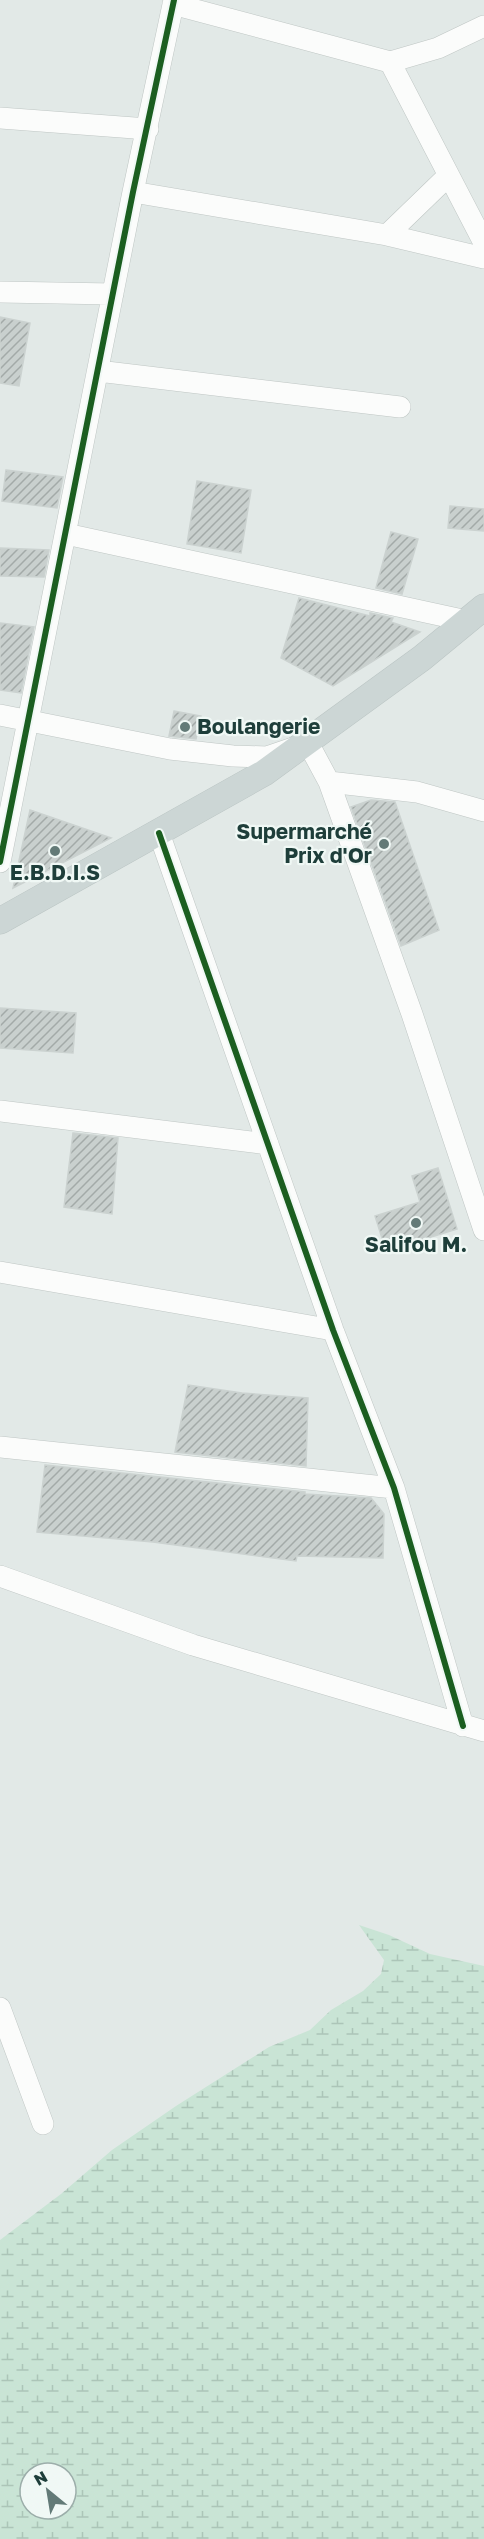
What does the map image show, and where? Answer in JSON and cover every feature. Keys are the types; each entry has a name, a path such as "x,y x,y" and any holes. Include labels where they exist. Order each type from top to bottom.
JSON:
{"main road":[{"path":"0,921 264,773 422,658 476,614"}],"street":[{"path":"0,862 173,2 390,62 438,48 484,26"},
{"path":"390,62 484,243"},
{"path":"0,118 148,129"},
{"path":"387,235 448,176"},
{"path":"133,192 387,235 484,258"},
{"path":"0,292 113,294"},
{"path":"98,371 400,407"},
{"path":"66,534 476,614"},
{"path":"0,714 170,749 234,756 267,757 308,743 328,782 412,1014 484,1230"},
{"path":"328,782 417,792 484,811"},
{"path":"159,833 333,1330 394,1488 463,1726"},
{"path":"0,1111 268,1144"},
{"path":"0,1272 333,1330"},
{"path":"0,1447 394,1488"},
{"path":"0,1576 193,1645 484,1731"},
{"path":"0,2008 43,2124"}],"green space":[{"path":"359,1925 389,1935 430,1954 484,1966 484,2539 0,2539 0,2240 61,2194 112,2150 269,2047 310,2030 331,2010 363,1991 381,1974 384,1960"}],"building":[{"path":"0,317 30,323 19,386 0,383"},
{"path":"6,470 63,477 57,508 2,501"},
{"path":"197,481 251,490 241,553 187,544"},
{"path":"450,506 484,509 484,531 448,528"},
{"path":"391,532 418,539 402,594 376,588"},
{"path":"0,548 49,550 44,577 0,576"},
{"path":"299,598 370,616 370,613 393,618 391,622 420,632 333,686 281,658"},
{"path":"0,623 34,627 21,693 0,690"},
{"name":"Boulangerie","path":"174,711 201,716 196,739 169,736"},
{"name":"Supermarché Prix d'Or","path":"371,800 395,802 439,930 401,946 351,807"},
{"name":"E.B.D.I.S","path":"30,810 111,838 13,888"},
{"path":"0,1008 76,1013 73,1053 0,1048"},
{"path":"73,1133 118,1138 112,1214 64,1207"},
{"name":"Salifou M.","path":"438,1168 457,1229 386,1251 375,1216 420,1202 412,1176"},
{"path":"188,1385 242,1393 308,1398 306,1466 175,1452"},
{"path":"45,1465 305,1492 305,1494 371,1498 384,1514 383,1558 297,1556 296,1561 153,1542 37,1532"}],"cycle path":[{"path":"0,862 133,192 174,0"},
{"path":"159,833 333,1330 394,1488 463,1726"}],"place":[{"name":"Boulangerie","path":"185,727"},
{"name":"Supermarché Prix d'Or","path":"384,844"},
{"name":"E.B.D.I.S","path":"55,851"},
{"name":"Salifou M.","path":"416,1223"}]}
